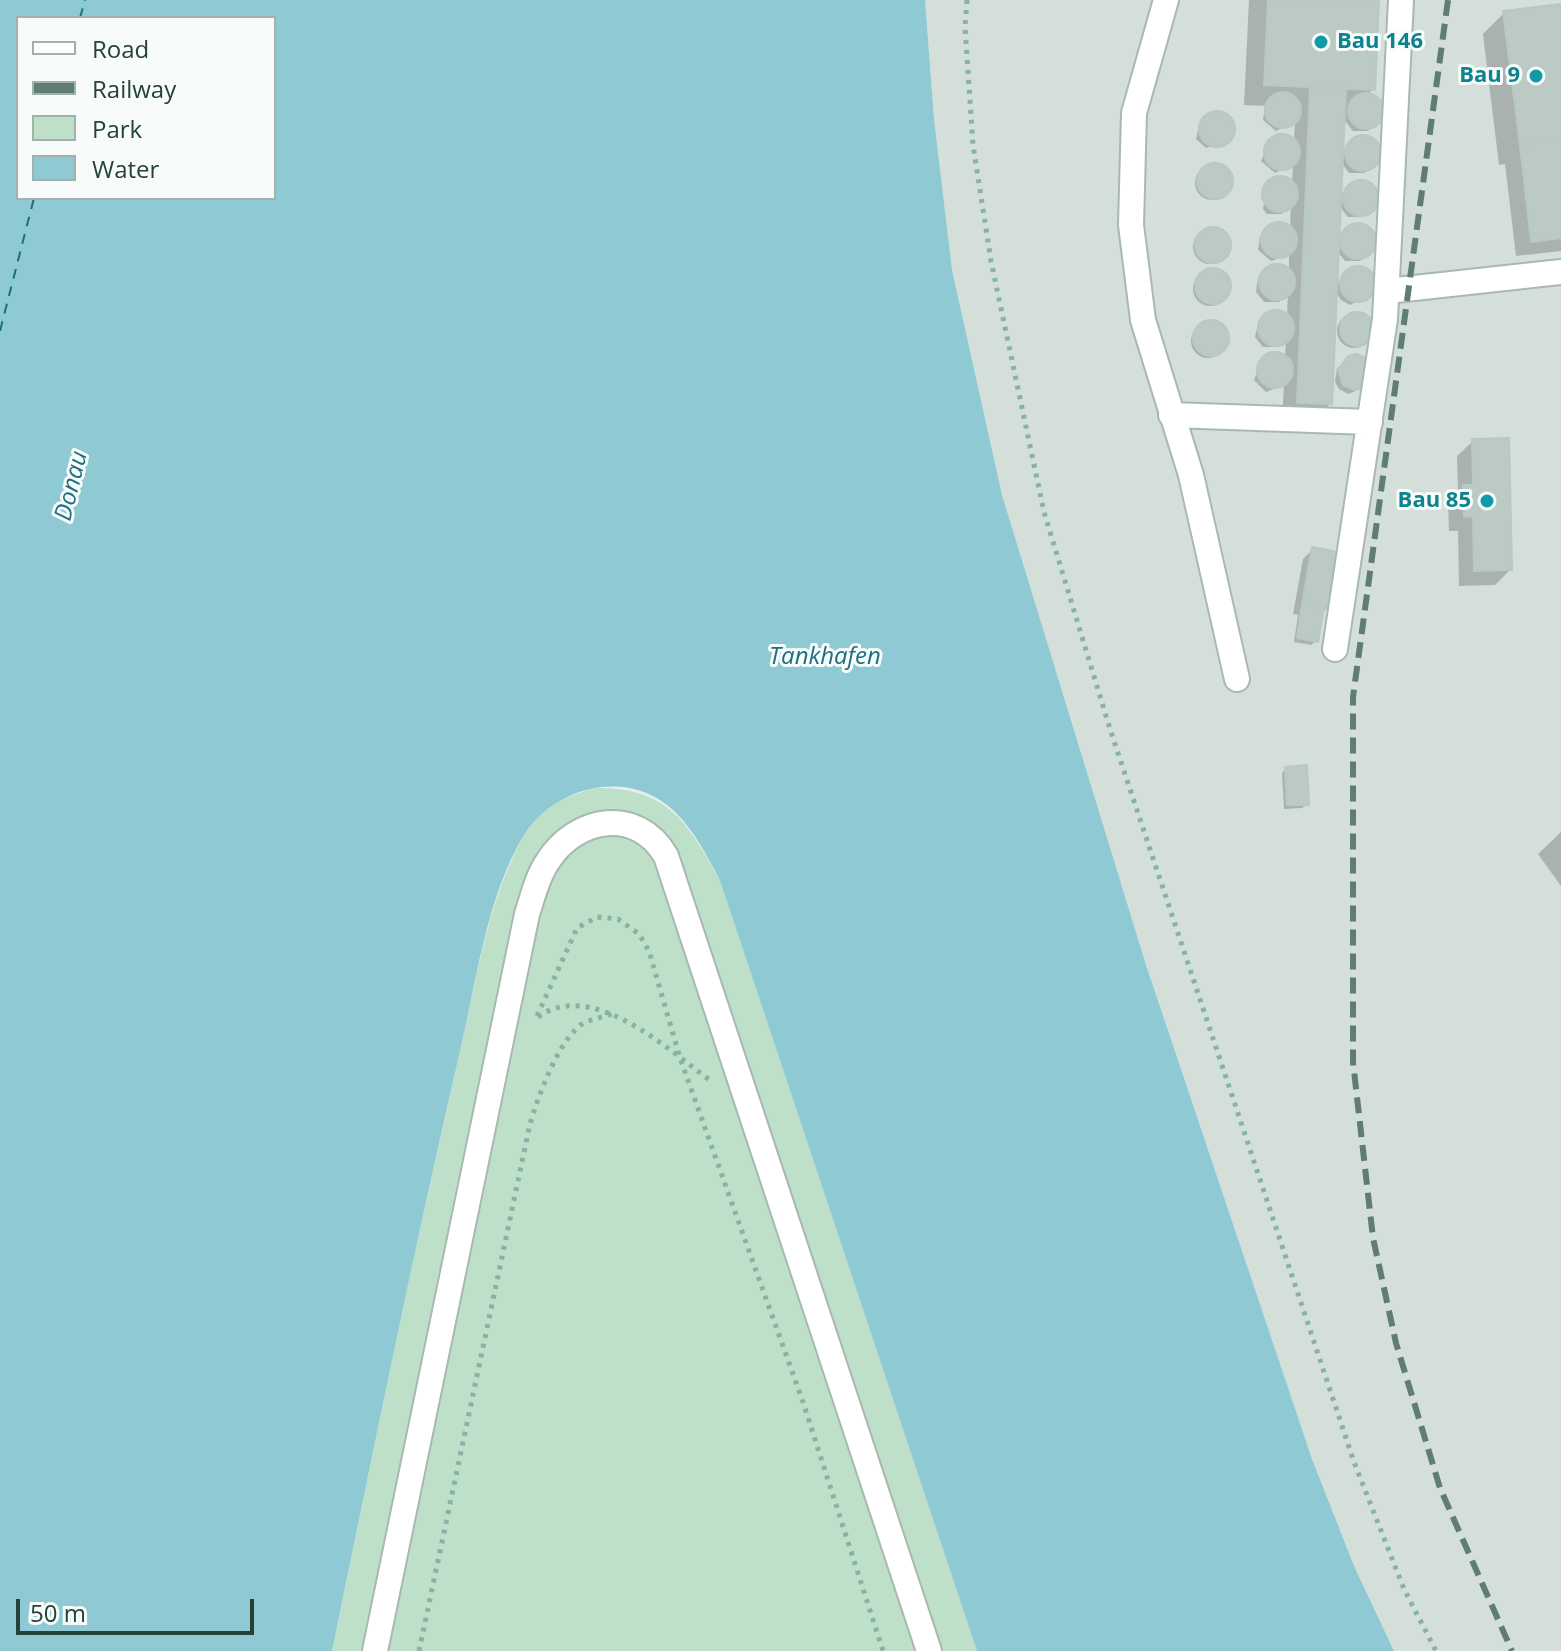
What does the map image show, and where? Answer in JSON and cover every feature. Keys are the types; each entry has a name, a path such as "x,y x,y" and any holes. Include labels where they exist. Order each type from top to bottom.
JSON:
{"lane":[{"path":"1166,0 1134,113 1131,225 1143,320 1191,475 1237,679"},
{"path":"1335,649 1387,291 1401,0"},
{"path":"1387,291 1561,272"},
{"path":"1171,415 1370,422"},
{"path":"375,1651 527,914 543,868 561,844 584,827 617,822 643,831 666,856 929,1651"}],"path":[{"path":"967,0 965,27 973,145 991,261 1017,398 1066,593 1354,1462 1404,1589 1436,1651"},
{"path":"720,1088 680,1058 612,1014 578,1005 556,1007 535,1019 552,989 573,934 583,923 597,917 618,919 639,934 649,951 680,1058 803,1402 883,1651"},
{"path":"419,1651 530,1124 547,1077 572,1036 582,1024 612,1014"}],"shaded area":[{"path":"925,0 1561,0 1561,1651 1394,1651 1354,1566 1312,1459 1146,965 1002,495 952,270 934,119"}],"green space":[{"path":"596,788 641,794 672,811 696,839 719,878 977,1651 332,1651 423,1214 490,921 510,864 529,827 554,804"}],"water":[{"path":"0,0 925,0 934,119 952,270 1002,495 1146,965 1312,1459 1354,1566 1394,1651 977,1651 719,878 690,829 667,805 649,794 630,788 609,787 589,789 570,796 536,819 524,835 500,886 476,974 332,1651 0,1651"}],"building":[{"name":"Bau 146","path":"1268,0 1379,0 1375,90 1264,85"},
{"name":"Bau 9","path":"1561,4 1561,140 1520,145 1503,11"},
{"path":"1310,87 1346,89 1332,404 1297,403"},
{"path":"1283,92 1295,98 1301,110 1295,122 1283,128 1271,122 1265,110 1271,98"},
{"path":"1366,93 1378,99 1384,111 1378,123 1366,129 1354,123 1348,111 1354,99"},
{"path":"1217,111 1229,117 1235,129 1229,141 1217,147 1205,141 1199,129 1205,117"},
{"path":"1282,134 1295,139 1300,152 1295,165 1282,170 1269,165 1264,152 1269,139"},
{"path":"1363,135 1375,141 1381,153 1375,165 1363,171 1351,165 1345,153 1351,141"},
{"path":"1561,140 1561,238 1531,242 1520,145"},
{"path":"1215,163 1228,168 1233,181 1228,194 1215,199 1202,194 1197,181 1202,168"},
{"path":"1280,176 1292,182 1298,194 1292,206 1280,212 1268,206 1262,194 1268,182"},
{"path":"1361,180 1374,185 1379,198 1374,211 1361,216 1348,211 1343,198 1348,185"},
{"path":"1279,222 1292,227 1297,240 1292,253 1279,258 1266,253 1261,240 1266,227"},
{"path":"1358,223 1371,228 1376,241 1371,254 1358,259 1345,254 1340,241 1345,228"},
{"path":"1213,227 1226,232 1231,245 1226,258 1213,263 1200,258 1195,245 1200,232"},
{"path":"1277,264 1290,269 1295,282 1290,295 1277,300 1264,295 1259,282 1264,269"},
{"path":"1358,266 1370,272 1376,284 1370,296 1358,302 1346,296 1340,284 1346,272"},
{"path":"1213,268 1225,274 1231,286 1225,298 1213,304 1201,298 1195,286 1201,274"},
{"path":"1276,310 1288,316 1294,328 1288,340 1276,346 1264,340 1258,328 1264,316"},
{"path":"1357,312 1369,317 1374,329 1369,341 1357,346 1345,341 1340,329 1345,317"},
{"path":"1211,320 1223,326 1229,338 1223,350 1211,356 1199,350 1193,338 1199,326"},
{"path":"1275,352 1287,358 1293,370 1287,382 1275,388 1263,382 1257,370 1263,358"},
{"path":"1357,354 1368,359 1365,388 1354,390 1343,385 1338,370 1348,356"},
{"name":"Bau 85","path":"1509,438 1512,570 1474,571 1473,516 1464,517 1463,485 1473,485 1472,439"},
{"path":"1312,547 1338,552 1329,609 1302,604"},
{"path":"1302,604 1324,608 1318,642 1297,638"},
{"path":"1307,765 1309,805 1287,805 1285,767"}],"ferry route":[{"path":"81,16 85,0"},
{"path":"0,331 33,200"}],"railway":[{"path":"1448,0 1353,697 1353,1062 1373,1238 1396,1343 1440,1488 1512,1651"}],"place":[{"name":"Bau 146","path":"1321,42"},
{"name":"Bau 9","path":"1536,76"},
{"name":"Bau 85","path":"1487,501"}],"water label":[{"name":"Donau","path":"72,486"},
{"name":"Tankhafen","path":"825,657"}]}
